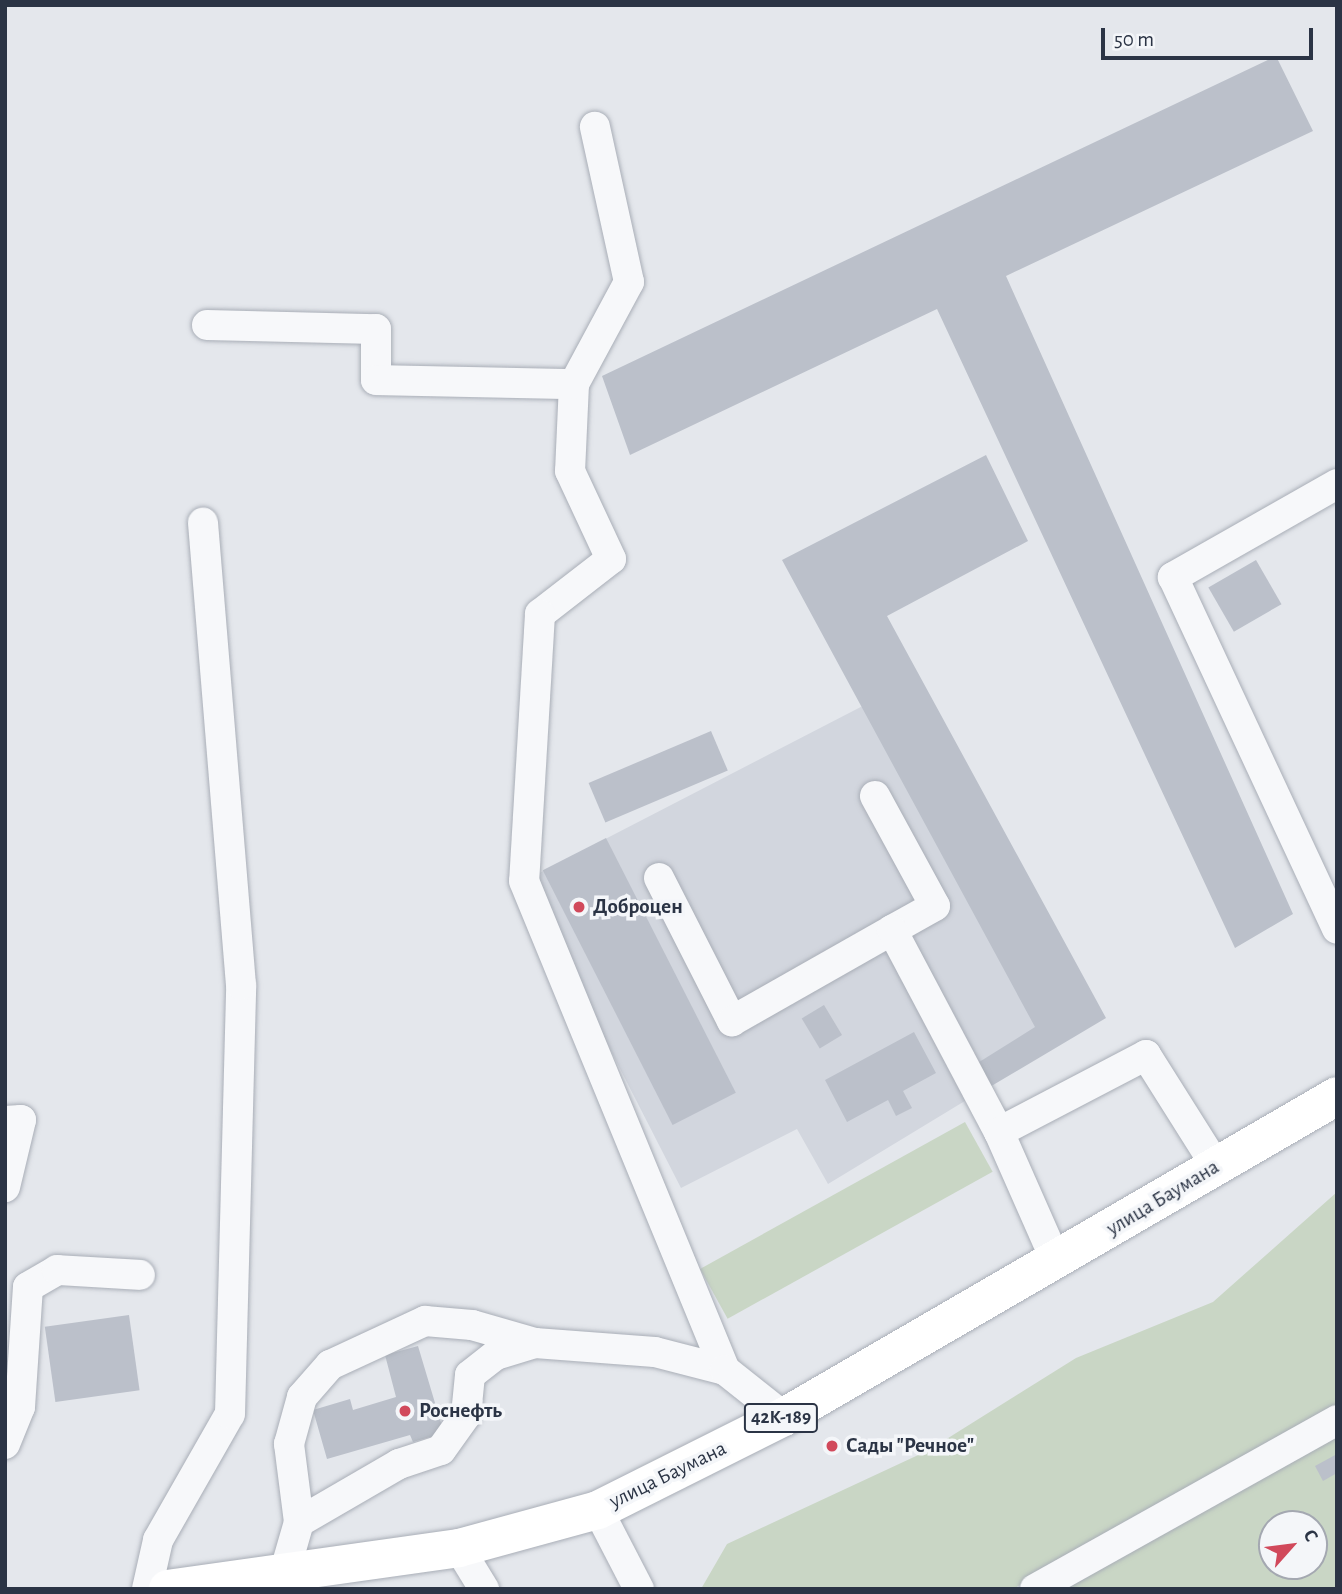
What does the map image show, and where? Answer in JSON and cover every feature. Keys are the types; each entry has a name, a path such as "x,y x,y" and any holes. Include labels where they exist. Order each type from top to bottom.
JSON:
{"main road":[{"name":"улица Баумана","path":"168,1589 458,1548 598,1510 783,1417 1337,1096"}],"street":[{"path":"596,127 629,282 574,384 569,471 611,558 540,614 524,881 725,1370"},
{"path":"207,325 376,329 376,380 574,384"},
{"path":"1337,484 1173,577 1337,929"},
{"path":"147,1589 158,1540 230,1414 241,985 203,523"},
{"path":"659,878 732,1021 935,906 875,796"},
{"path":"892,930 999,1132 1056,1261"},
{"path":"999,1132 1146,1055 1216,1166"},
{"path":"5,1121 21,1120 5,1187"},
{"path":"5,1444 20,1407 28,1287 57,1270 140,1275"},
{"path":"284,1574 299,1522 289,1444 302,1397 330,1365 425,1321 471,1325 536,1343 654,1352 725,1370 783,1417"},
{"path":"299,1522 377,1475 441,1450 467,1415 470,1375 496,1355 536,1343"},
{"path":"1035,1589 1337,1420"},
{"path":"598,1510 639,1589"},
{"path":"458,1548 484,1589"}],"shaded area":[{"path":"882,696 1072,1036 828,1184 797,1129 681,1188 524,881"}],"green space":[{"path":"965,1122 993,1172 728,1319 700,1269"},
{"path":"1337,1192 1337,1405 1013,1589 701,1589 727,1544 929,1450 1076,1358 1213,1302"},
{"path":"1337,1427 1337,1589 1052,1589"}],"building":[{"path":"1276,56 1313,131 1006,276 1293,914 1235,948 937,309 630,455 602,376"},
{"path":"986,455 1028,541 887,616 1106,1018 988,1088 976,1064 1035,1027 782,560"},
{"path":"1256,560 1282,604 1234,632 1208,588"},
{"path":"711,731 728,771 605,823 589,783"},
{"path":"606,838 736,1093 673,1125 543,870"},
{"path":"824,1005 842,1035 820,1048 802,1018"},
{"path":"914,1032 936,1073 903,1091 912,1108 896,1116 888,1100 847,1122 825,1080"},
{"path":"129,1315 140,1390 55,1402 45,1327"},
{"path":"418,1346 444,1433 413,1442 410,1435 327,1459 313,1410 350,1399 353,1410 396,1397 385,1355"},
{"path":"1337,1454 1337,1473 1323,1481 1315,1466"}],"place":[{"name":"Доброцен","path":"579,907"},
{"name":"Роснефть","path":"405,1411"},
{"name":"Сады \"Речное\"","path":"832,1446"}]}
